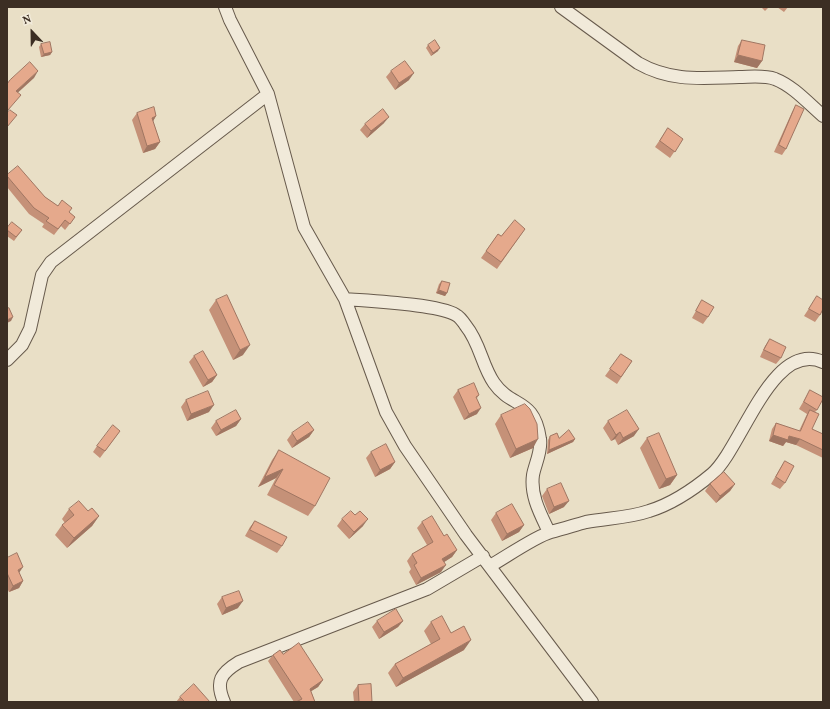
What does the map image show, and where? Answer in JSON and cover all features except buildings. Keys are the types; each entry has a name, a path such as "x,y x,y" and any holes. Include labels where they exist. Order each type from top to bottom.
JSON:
{"street":[{"path":"225,7 230,20 268,94 304,227 345,298 386,412 404,446 466,535 592,702"},
{"path":"561,7 638,64 650,71 661,75 691,79 758,76 774,79 787,85 823,116"},
{"path":"7,360 22,345 30,329 42,275 50,262 268,94"},
{"path":"345,298 438,309 456,315 467,326 494,383 503,393 529,410 536,422 540,441 533,476 533,490 537,507 549,532"},
{"path":"490,566 549,532 586,522 650,511 692,489 713,472 727,454 752,412 781,372 790,363 804,358 816,359 823,362"},
{"path":"224,702 220,694 220,679 230,668 240,662 427,589 483,556"}]}
